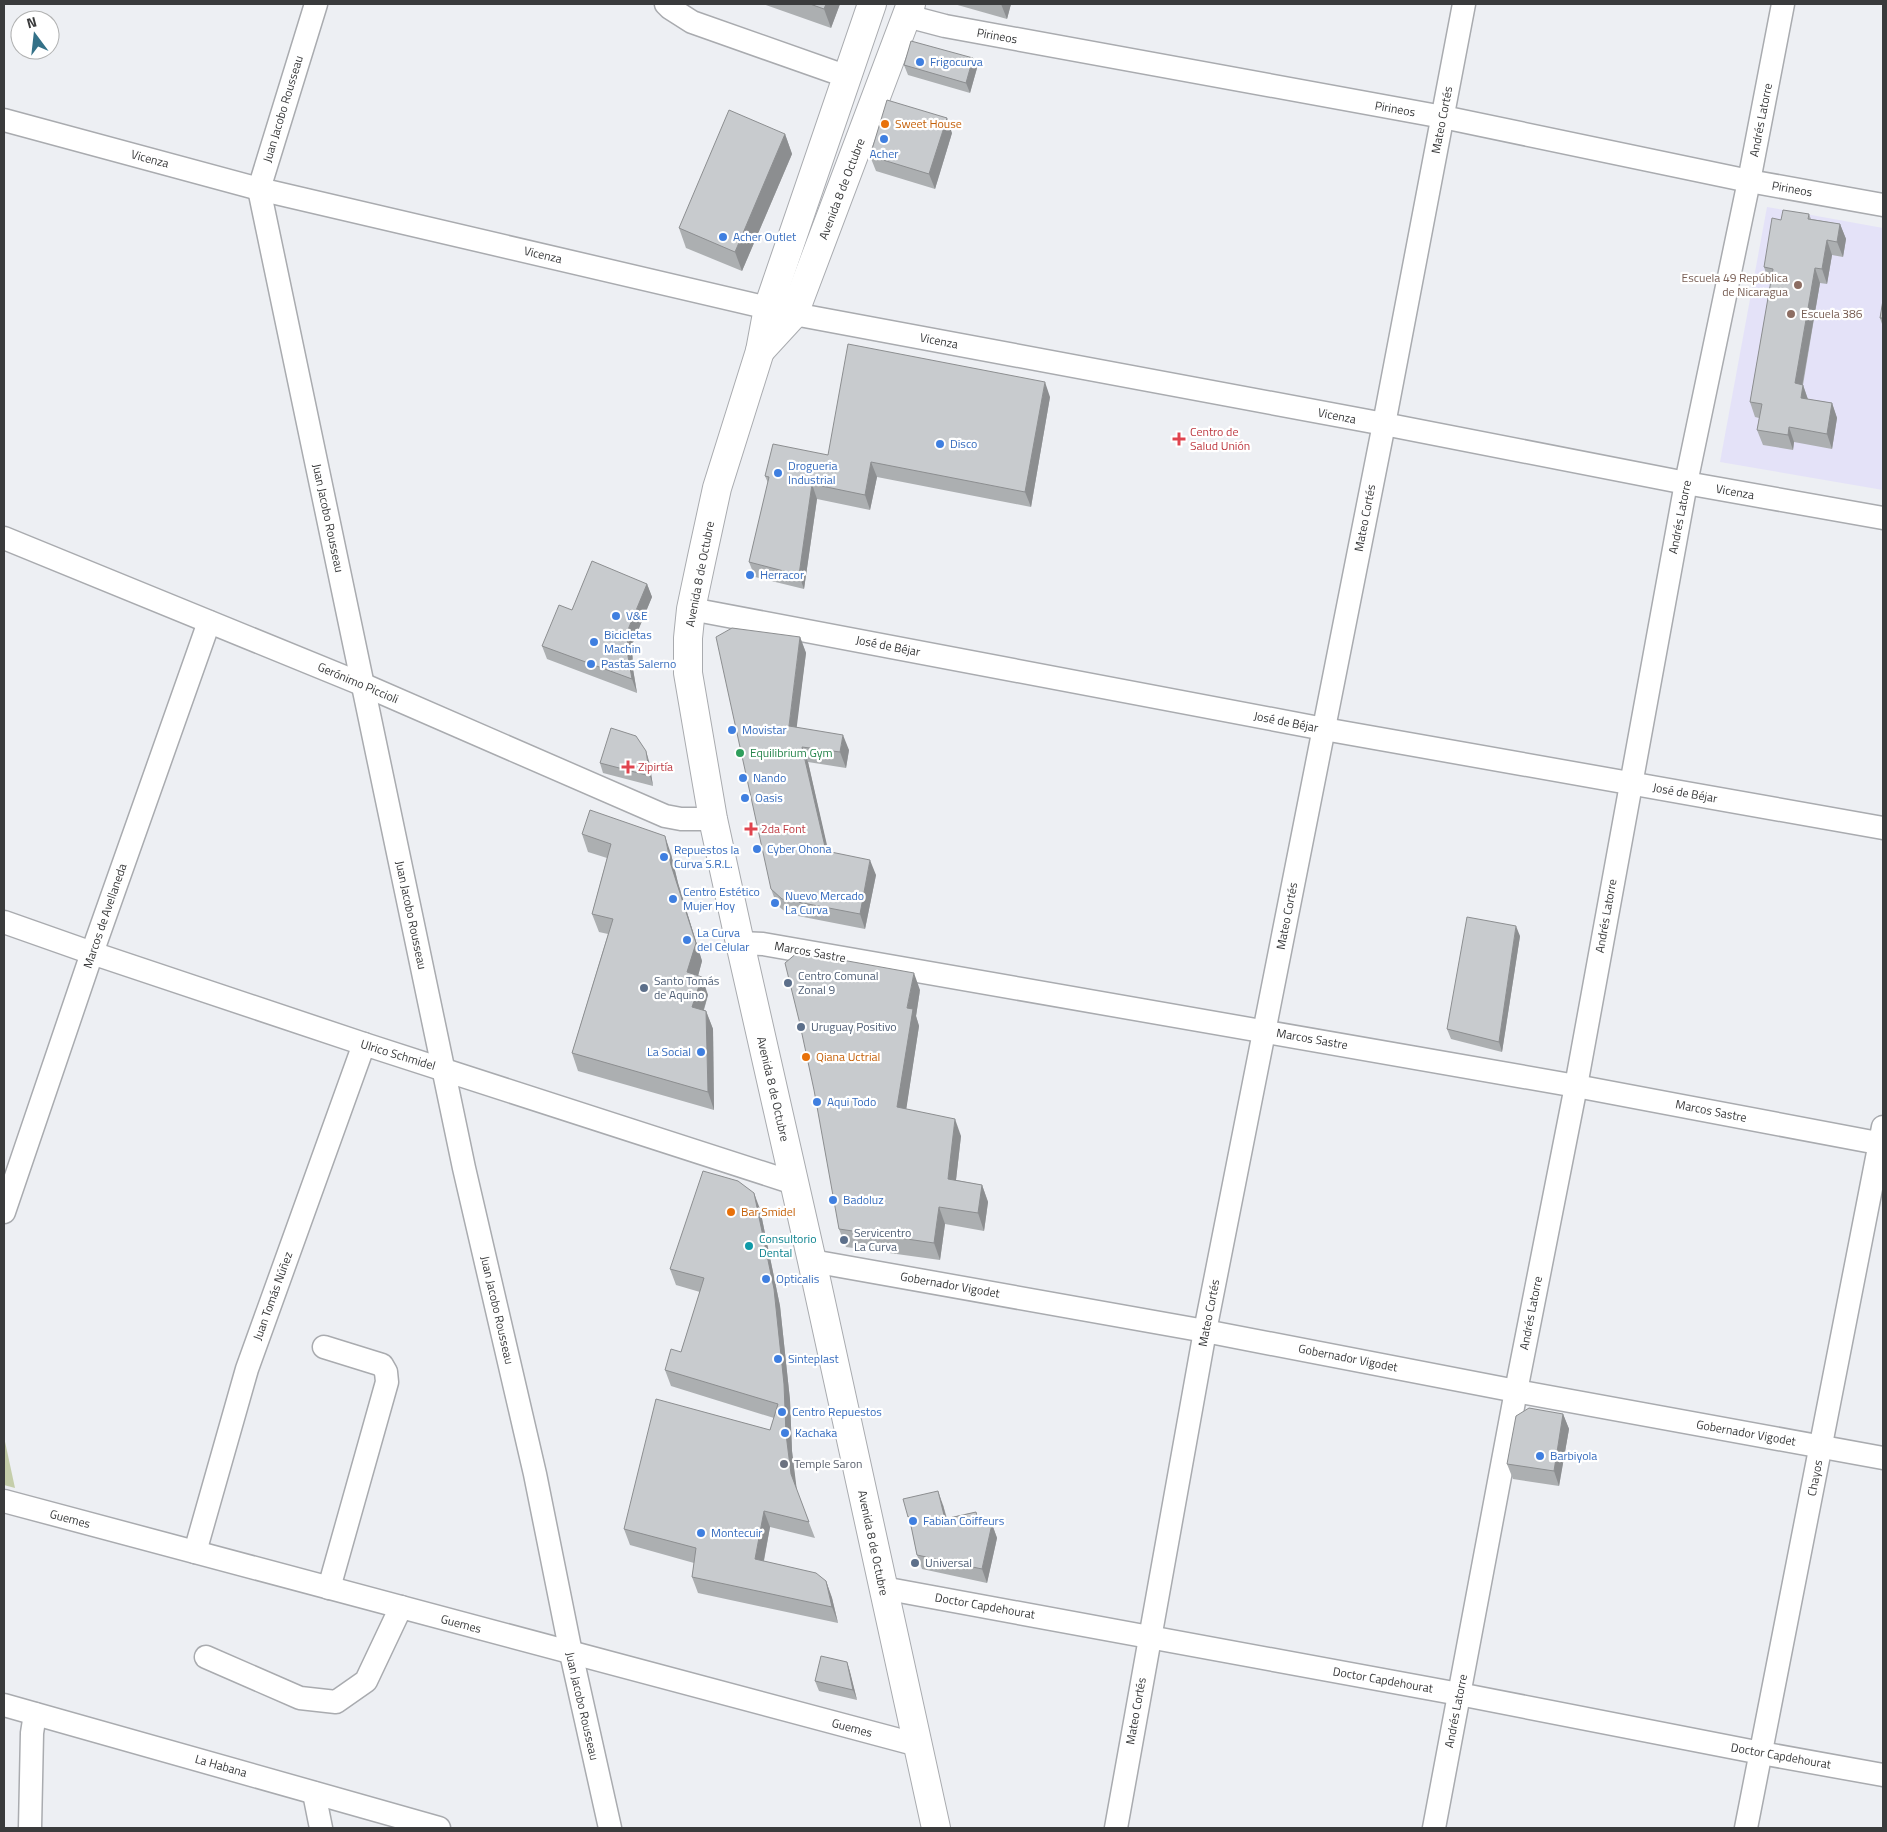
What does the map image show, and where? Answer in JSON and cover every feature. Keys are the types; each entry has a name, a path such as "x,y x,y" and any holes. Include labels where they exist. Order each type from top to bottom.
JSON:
{"main road":[{"name":"Avenida 8 de Octubre","path":"872,4 768,308 760,351 717,488 690,609 688,673 713,819 936,1828"},
{"name":"Avenida 8 de Octubre","path":"760,351 794,314 909,10"}],"street":[{"name":"Juan Jacobo Rousseau","path":"316,4 259,188 464,1168 535,1474 570,1653 610,1828"},
{"path":"666,4 670,8 695,13 848,77"},
{"name":"Mateo Cortés","path":"1116,1828 1205,1330 1384,424 1464,4"},
{"name":"Andrés Latorre","path":"1434,1828 1516,1391 1576,1086 1686,483 1749,181 1783,4"},
{"name":"Pirineos","path":"909,10 955,28 1443,117 1749,181 1883,205"},
{"name":"Vicenza","path":"4,120 259,188 794,314 1384,424 1686,483 1883,518"},
{"name":"Gerónimo Piccioli","path":"4,538 364,685 665,816 681,819 713,819"},
{"name":"José de Béjar","path":"690,609 1324,729 1883,828"},
{"name":"Marcos de Avellaneda","path":"4,1212 92,953 210,622"},
{"name":"Ulrico Schmidel","path":"4,922 364,1044 794,1183"},
{"name":"Marcos Sastre","path":"740,943 763,944 1882,1138"},
{"name":"Juan Tomás Núñez","path":"195,1552 247,1369 364,1044"},
{"name":"Chayos","path":"1746,1828 1882,1138"},
{"name":"Gobernador Vigodet","path":"812,1261 1205,1330 1516,1391 1883,1458"},
{"path":"324,1347 382,1365 386,1372 387,1382 329,1588"},
{"name":"Guemes","path":"4,1501 918,1745"},
{"name":"Doctor Capdehourat","path":"883,1588 1460,1694 1761,1753 1883,1774"},
{"path":"206,1656 300,1698 336,1702 366,1681 400,1607"},
{"name":"La Habana","path":"4,1705 439,1828"},
{"path":"30,1828 34,1714"},
{"path":"314,1793 321,1828"}],"shaded area":[{"path":"1767,207 1883,228 1883,490 1720,462"}],"green space":[{"path":"4,1437 15,1488 4,1485"}],"building":[{"path":"810,4 826,4 824,9"},
{"path":"911,41 973,58 966,83 904,65"},
{"path":"887,100 947,118 929,174 870,156"},
{"path":"729,110 785,134 735,252 679,228"},
{"path":"1783,210 1809,214 1808,219 1840,224 1837,242 1827,240 1822,269 1815,268 1795,383 1803,385 1801,398 1832,403 1827,434 1789,427 1788,435 1757,430 1762,404 1750,402 1773,269 1764,267 1772,218 1781,220"},
{"path":"1883,300 1883,318 1880,318"},
{"name":"Disco","path":"848,344 1045,382 1025,492 871,462 865,495 812,484 799,575 749,562 769,477 765,476 773,444 828,455"},
{"path":"592,561 647,584 627,632 628,656 632,679 542,646 559,605 572,610"},
{"path":"732,628 800,637 789,726 843,735 840,752 802,747 826,851 870,860 860,914 782,899 771,889 716,637"},
{"name":"Zipirtía","path":"611,728 636,736 646,751 650,776 600,763"},
{"path":"590,810 665,836 671,865 696,943 687,972 702,977 692,1007 706,1011 708,1092 572,1053 613,919 592,914 611,844 582,834"},
{"path":"1467,917 1516,926 1499,1042 1447,1029"},
{"path":"798,952 914,973 907,1008 913,1009 897,1107 955,1119 948,1179 982,1185 978,1213 939,1207 934,1243 839,1229 814,1090 785,963"},
{"path":"703,1171 738,1181 754,1193 774,1289 791,1474 809,1522 764,1511 755,1559 816,1573 826,1581 832,1607 692,1577 696,1548 624,1529 656,1399 770,1430 778,1404 665,1370 671,1349 681,1352 704,1278 670,1269"},
{"name":"Barbiyola","path":"1529,1408 1563,1414 1554,1471 1507,1464 1516,1416"},
{"path":"938,1491 945,1519 976,1512 978,1521 992,1524 982,1569 917,1555 909,1516 903,1499"},
{"path":"821,1656 847,1662 853,1690 815,1681"}],"place":[{"name":"Frigocurva","path":"920,62"},
{"name":"Sweet House","path":"885,124"},
{"name":"Acher","path":"884,139"},
{"name":"Acher Outlet","path":"723,237"},
{"name":"Escuela 49 República de Nicaragua","path":"1798,285"},
{"name":"Escuela 386","path":"1791,314"},
{"name":"Centro de Salud Unión","path":"1179,439"},
{"name":"Disco","path":"940,444"},
{"name":"Drogueria Industrial","path":"778,473"},
{"name":"Herracor","path":"750,575"},
{"name":"V&E","path":"616,616"},
{"name":"Bicicletas Machin","path":"594,642"},
{"name":"Pastas Salerno","path":"591,664"},
{"name":"Movistar","path":"732,730"},
{"name":"Equilibrium Gym","path":"740,753"},
{"name":"Zipirtía","path":"628,767"},
{"name":"Nando","path":"743,778"},
{"name":"Oasis","path":"745,798"},
{"name":"2da Font","path":"751,829"},
{"name":"Cyber Ohona","path":"757,849"},
{"name":"Repuestos la Curva S.R.L.","path":"664,857"},
{"name":"Centro Estético Mujer Hoy","path":"673,899"},
{"name":"Nuevo Mercado La Curva","path":"775,903"},
{"name":"La Curva del Celular","path":"687,940"},
{"name":"Centro Comunal Zonal 9","path":"788,983"},
{"name":"Santo Tomás de Aquino","path":"644,988"},
{"name":"Uruguay Positivo","path":"801,1027"},
{"name":"La Social","path":"701,1052"},
{"name":"Qiana Uctrial","path":"806,1057"},
{"name":"Aqui Todo","path":"817,1102"},
{"name":"Badoluz","path":"833,1200"},
{"name":"Bar Smidel","path":"731,1212"},
{"name":"Servicentro La Curva","path":"844,1240"},
{"name":"Consultorio Dental","path":"749,1246"},
{"name":"Opticalis","path":"766,1279"},
{"name":"Sinteplast","path":"778,1359"},
{"name":"Centro Repuestos","path":"782,1412"},
{"name":"Kachaka","path":"785,1433"},
{"name":"Barbiyola","path":"1540,1456"},
{"name":"Temple Saron","path":"784,1464"},
{"name":"Fabian Coiffeurs","path":"913,1521"},
{"name":"Montecuir","path":"701,1533"},
{"name":"Universal","path":"915,1563"}]}
